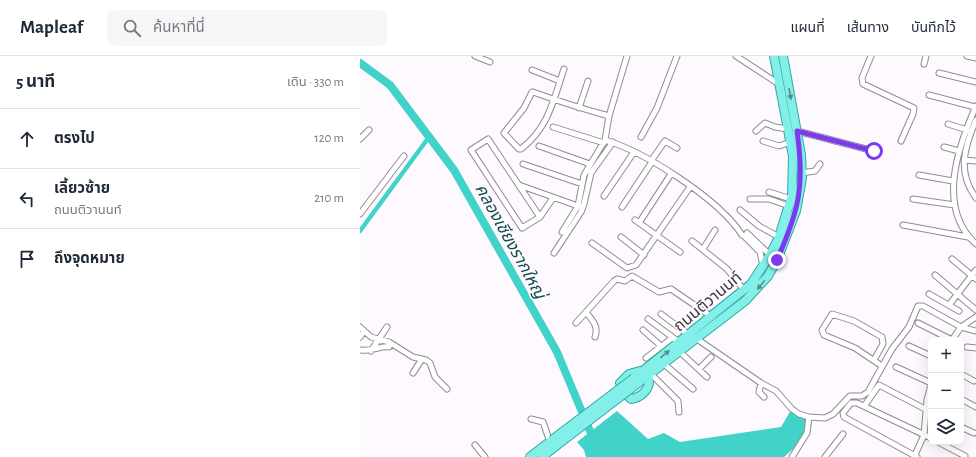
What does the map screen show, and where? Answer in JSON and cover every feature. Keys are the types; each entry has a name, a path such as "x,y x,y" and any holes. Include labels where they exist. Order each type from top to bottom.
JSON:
{"main road":[{"name":"ถนนติวานนท์","path":"648,374 676,340 689,335 744,290 763,266 779,237 790,202 793,179 791,142 793,130 774,56"},
{"name":"ถนนติวานนท์","path":"530,457 553,442 636,381 664,364 680,352 745,301 768,276 785,242 800,195 801,173 793,130 783,56"},
{"name":"ถนนติวานนท์","path":"542,457 553,442"}],"street":[{"path":"475,56 490,62"},
{"path":"562,232 578,206 584,175 604,141 609,116 627,56"},
{"path":"641,137 657,108 677,56"},
{"path":"736,56 780,84"},
{"path":"871,56 862,78 863,84 914,108 913,114 901,142"},
{"path":"924,64 926,56"},
{"path":"967,56 976,58"},
{"path":"564,69 554,99 546,122 534,139 519,149 504,133 524,108 530,93 533,92 554,99 579,108 609,116"},
{"path":"532,70 560,81"},
{"path":"939,73 976,82"},
{"path":"579,108 588,81"},
{"path":"929,95 976,107 959,151 953,181 955,205 968,237 976,244"},
{"path":"976,121 964,160 965,180 976,198"},
{"path":"756,131 765,123 874,151"},
{"path":"948,124 967,130"},
{"path":"553,127 604,141 613,142 652,162 690,187 713,205 743,233 770,255"},
{"path":"360,139 369,130"},
{"path":"540,217 488,139 471,150 522,228 540,217 553,198"},
{"path":"622,207 665,141 677,148"},
{"path":"763,141 779,146 791,142"},
{"path":"554,253 581,212 591,172 613,142"},
{"path":"538,146 590,164"},
{"path":"944,147 959,151"},
{"path":"604,196 634,152"},
{"path":"360,214 404,156"},
{"path":"964,160 976,161"},
{"path":"523,164 582,184"},
{"path":"801,173 815,172 820,164"},
{"path":"671,174 637,221 680,252"},
{"path":"920,174 953,181"},
{"path":"518,185 578,206"},
{"path":"592,243 627,268 636,265 690,187"},
{"path":"769,192 790,202"},
{"path":"750,199 769,199 790,202"},
{"path":"913,199 955,205"},
{"path":"740,210 759,226 779,237"},
{"path":"903,225 968,237"},
{"path":"703,249 716,230"},
{"path":"621,238 644,255"},
{"path":"692,241 727,269 744,290"},
{"path":"753,241 760,252 763,266"},
{"path":"952,259 974,277"},
{"path":"949,305 957,294 974,277 976,270"},
{"path":"935,275 976,310"},
{"path":"576,323 614,281 617,279 625,280 632,276 659,292 671,289 712,317"},
{"path":"928,294 959,311"},
{"path":"697,339 761,383 776,391 792,409 809,418 825,418 833,414 850,396 865,395 882,366 904,335 920,305 961,327 976,331"},
{"path":"586,312 595,323 595,337"},
{"path":"661,314 689,335"},
{"path":"874,360 883,344 882,337 854,321 835,314 830,316 822,330 824,334 855,348 882,366"},
{"path":"954,337 961,327 976,317"},
{"path":"648,319 676,340"},
{"path":"918,323 946,337"},
{"path":"371,351 387,327"},
{"path":"360,337 362,329 371,337 389,342 413,357 430,363 435,377 447,390"},
{"path":"643,330 661,346"},
{"path":"646,358 661,346 676,340"},
{"path":"360,350 371,351 384,346 389,347"},
{"path":"908,346 928,355"},
{"path":"967,347 976,348"},
{"path":"680,352 707,377"},
{"path":"699,369 711,357"},
{"path":"413,373 422,359"},
{"path":"664,364 693,389"},
{"path":"896,367 928,383"},
{"path":"648,374 678,401 679,412"},
{"path":"964,376 974,381"},
{"path":"761,383 759,392 764,397"},
{"path":"865,405 880,385 928,410"},
{"path":"964,401 976,407"},
{"path":"928,416 924,434 915,457 843,416 851,403 865,405 924,434 928,436"},
{"path":"792,457 807,433 809,418"},
{"path":"531,419 543,422 553,442"},
{"path":"964,428 974,433"},
{"path":"825,457 843,434"},
{"path":"475,445 485,457"},
{"path":"944,445 966,456"}],"water":[{"path":"791,410 808,419 800,443 784,457 586,457 584,450 577,442 617,411 648,439 664,433 680,442 781,427"}],"waterway":[{"name":"คลองเชียงรากใหญ่","path":"360,63 390,85 454,170 557,352 600,455 599,457"},
{"path":"360,231 429,137"}],"route":[{"path":"777,260 791,226 800,195 802,178 801,155 797,131 874,151"}]}
